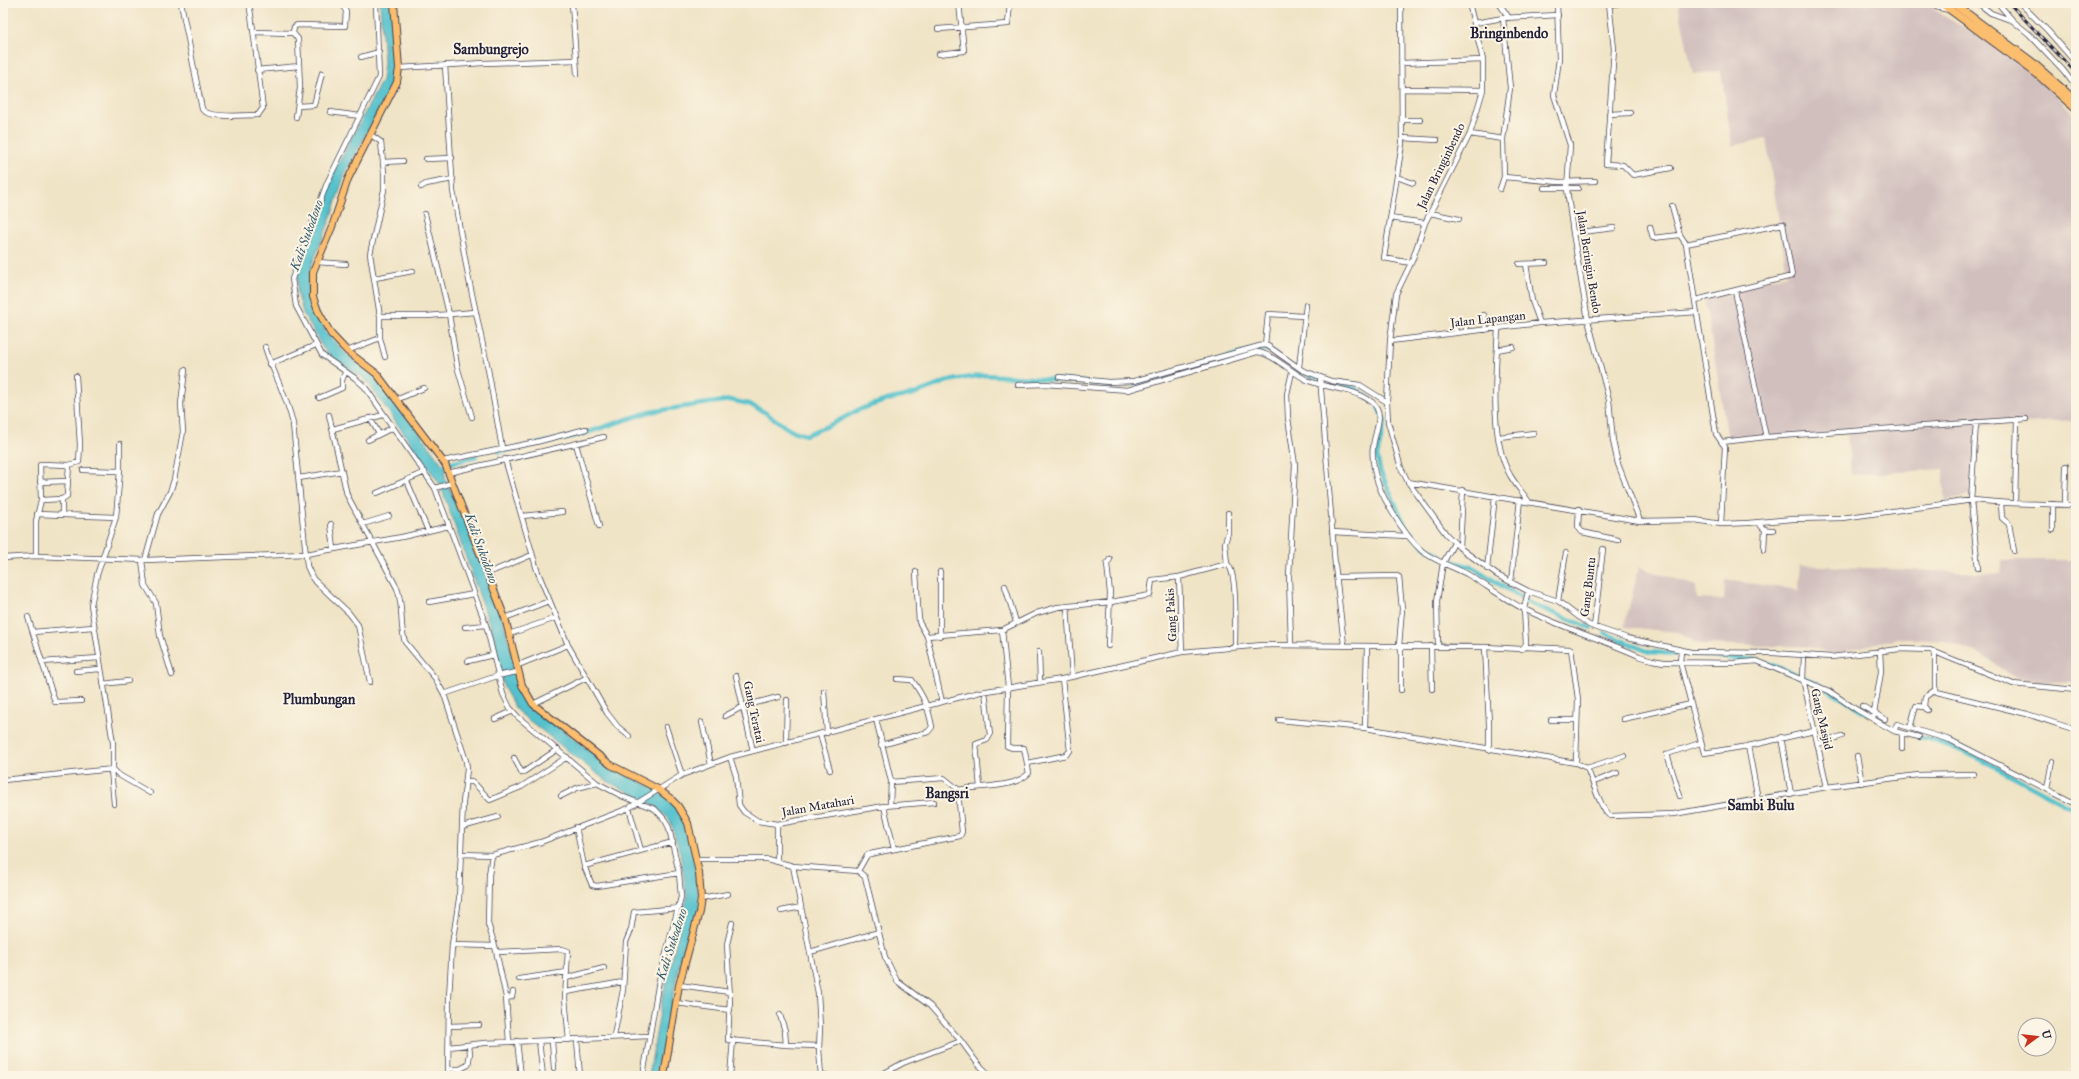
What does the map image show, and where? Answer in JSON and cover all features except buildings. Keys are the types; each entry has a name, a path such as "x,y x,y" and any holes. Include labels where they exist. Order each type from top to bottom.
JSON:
{"highway":[{"path":"1941,3 1952,7 2032,62 2076,101"},
{"path":"1952,7 2036,73 2076,109"}],"main road":[{"path":"394,3 400,68 397,82 348,179 332,226 316,262 312,278 316,304 331,334 347,351 377,374 446,467 451,484 505,618 522,685 533,704 611,765 658,790 676,802 682,812 690,830 699,873 701,899 699,912 679,985 664,1076"}],"street":[{"path":"181,3 203,112 217,115 261,113 263,108 249,3"},
{"path":"293,34 294,27 298,25 345,26 346,11 341,3"},
{"path":"376,3 380,74 327,182 292,279 296,306 324,358 355,378 365,387 392,428 437,488 449,526 486,625 505,699 513,711 597,782 618,794 642,801 655,809 667,823 673,842 682,891 679,908 663,963 643,1076"},
{"path":"572,3 577,74"},
{"path":"939,54 964,51 960,3"},
{"path":"938,29 1008,24 1010,3"},
{"path":"1401,3 1403,89 1402,138 1384,259 1409,266"},
{"name":"Jalan Bringinbendo","path":"1469,3 1483,60 1483,90 1470,134 1425,223 1409,266 1396,294 1390,340 1387,402 1388,422 1396,454 1408,482 1454,543 1487,569 1528,591 1558,602 1592,627 1681,652 1741,658"},
{"path":"1499,3 1506,18 1510,88 1503,139 1504,177 1500,189"},
{"name":"Jalan Beringin Bendo","path":"1557,3 1559,59 1554,96 1570,145 1567,189 1573,233 1588,320 1609,400 1613,441 1618,464 1640,520"},
{"path":"1620,3 1609,4 1614,49 1606,164 1623,165 1632,175 1672,168"},
{"path":"1930,3 1940,9 1952,7"},
{"path":"1978,3 1991,13 2014,21"},
{"path":"1998,3 2063,70 2076,88"},
{"path":"2020,3 2048,31 2076,63"},
{"path":"1475,24 1506,18 1558,15"},
{"path":"254,32 293,34 298,39 298,106 296,117"},
{"path":"361,57 379,52"},
{"path":"400,68 576,60"},
{"path":"1402,63 1483,60"},
{"path":"445,65 456,206 502,448"},
{"path":"257,70 299,66"},
{"path":"298,106 314,105 322,73"},
{"path":"1403,89 1483,90"},
{"path":"330,112 360,116"},
{"path":"1609,114 1630,113"},
{"path":"1403,120 1420,120"},
{"path":"1470,134 1503,139"},
{"path":"370,135 381,142 383,162 384,190 370,254 371,266 375,278 380,316 380,338 384,357"},
{"path":"1402,138 1437,140"},
{"path":"426,158 452,158"},
{"path":"383,162 403,161"},
{"path":"1397,177 1413,183"},
{"path":"1504,177 1567,182 1595,181"},
{"path":"421,187 426,184 453,179"},
{"path":"1544,188 1578,188"},
{"path":"1672,206 1680,235 1686,244 1716,434 1725,446 1721,524"},
{"path":"1430,213 1459,219"},
{"path":"425,214 449,314 457,366 472,417"},
{"path":"1390,218 1425,223"},
{"path":"1686,244 1783,224 1792,276 1696,300"},
{"path":"1650,227 1651,235 1654,238 1680,235"},
{"path":"1573,233 1614,228"},
{"path":"316,262 346,264"},
{"path":"1519,264 1546,263"},
{"path":"1526,264 1532,301 1540,324"},
{"path":"375,278 413,271"},
{"path":"1734,291 1766,437"},
{"path":"1299,367 1306,305"},
{"path":"380,316 427,316 475,312"},
{"name":"Jalan Lapangan","path":"1390,340 1540,324 1697,312"},
{"path":"1265,345 1268,314 1304,316"},
{"path":"1484,315 1486,330"},
{"path":"1466,325 1466,332"},
{"path":"1456,327 1456,333"},
{"path":"1498,328 1495,381 1499,437 1509,474 1529,502"},
{"path":"347,351 380,338"},
{"path":"270,364 316,345"},
{"path":"1059,377 1109,382 1134,381 1265,345 1320,380 1332,380 1360,385 1387,402"},
{"path":"265,347 270,364 289,404 296,443 307,566 313,579 349,613 358,625 370,682"},
{"path":"1497,350 1513,347"},
{"path":"1018,385 1045,384 1128,390 1257,352 1268,355 1292,372 1320,380 1362,397 1371,401 1377,408 1377,426 1373,447 1374,470 1382,492 1408,536 1422,551 1437,562 1444,560 1524,607 1588,634 1652,660 1680,661 1804,655 1839,657 1880,650 1915,649 1935,652 2013,684 2076,690"},
{"path":"172,675 159,632 156,603 144,585 143,560 158,514 170,492 174,480 183,432 181,404 185,370"},
{"path":"1291,645 1289,576 1295,465 1288,418 1287,394 1292,372"},
{"path":"319,398 342,388 342,380 346,373"},
{"path":"36,556 37,514 40,500 41,465 70,465 78,463 80,456 76,376"},
{"path":"1320,380 1336,577 1344,646"},
{"path":"396,400 424,388"},
{"path":"330,415 347,495 363,524 371,543 381,555 397,588 402,602 403,635 405,642 435,678 444,694 453,726 466,761 459,899 452,945 448,1076"},
{"path":"333,429 383,415"},
{"path":"370,418 379,434"},
{"path":"2015,503 2017,419"},
{"path":"1722,442 1766,437 2026,419"},
{"path":"1976,422 1971,501 1978,568"},
{"path":"368,440 392,428"},
{"path":"446,467 502,448 536,442 586,429"},
{"path":"1499,437 1534,433"},
{"path":"446,467 505,459 604,437"},
{"path":"114,804 112,769 113,743 98,658 91,605 97,575 116,517 120,471 120,444"},
{"path":"576,444 599,526"},
{"path":"505,459 532,555 556,618 586,678 607,712 618,727 629,736"},
{"path":"40,500 62,499 67,496 70,465"},
{"path":"2065,504 2066,466"},
{"path":"83,470 120,471"},
{"path":"298,478 342,471"},
{"path":"377,493 425,472"},
{"path":"40,482 68,481"},
{"path":"407,481 428,531"},
{"path":"1408,482 1640,520 1695,520 1721,524 1793,519 1842,518 1971,501 2076,504"},
{"path":"437,488 451,484"},
{"path":"1460,548 1463,490"},
{"path":"1487,569 1496,496"},
{"path":"62,499 62,513"},
{"path":"1511,582 1520,500"},
{"path":"2001,503 2002,518 2009,524 2014,551"},
{"path":"2053,504 2053,530"},
{"path":"1579,509 1578,527 1582,532 1618,540"},
{"path":"522,516 562,512"},
{"path":"37,514 62,513 116,517"},
{"path":"1228,513 1228,533 1225,543 1227,564 1232,570 1234,588 1235,646"},
{"path":"363,524 389,516"},
{"path":"1759,522 1761,527 1765,530 1773,530"},
{"path":"331,524 334,549"},
{"path":"3,558 36,556 143,560 306,554 371,543 449,526"},
{"path":"1764,550 1765,530"},
{"path":"1332,532 1408,536"},
{"path":"1438,646 1437,601 1444,560 1454,543"},
{"name":"Gang Buntu","path":"1588,634 1592,627 1603,549"},
{"path":"1558,602 1566,553"},
{"path":"488,573 532,555"},
{"path":"1108,646 1110,602 1107,564 1110,559"},
{"path":"927,636 1002,630 1037,613 1067,606 1110,602 1150,595 1152,580 1179,577 1227,564"},
{"path":"916,572 916,603 919,622 927,636 942,702"},
{"path":"940,572 940,636"},
{"name":"Gang Pakis","path":"1179,577 1182,652"},
{"path":"1336,577 1399,577 1402,609 1400,646 1401,690"},
{"path":"1005,586 1016,622"},
{"path":"1525,647 1524,607 1528,591"},
{"path":"429,602 474,594"},
{"path":"505,618 549,601"},
{"path":"1067,606 1072,675"},
{"path":"28,617 54,702 81,701"},
{"path":"509,634 556,618"},
{"path":"465,627 486,625"},
{"path":"33,632 94,627"},
{"path":"891,782 944,778 959,790 1004,785 1030,773 1024,748 1012,748 1007,746 1008,687 1002,630"},
{"path":"444,694 517,670 568,644"},
{"path":"461,854 492,855 542,842 576,827 629,808 682,775 730,757 985,691 1062,679 1072,675 1182,652 1235,646 1438,646 1571,649 1578,699 1576,720 1576,763"},
{"path":"1365,728 1367,646"},
{"path":"1431,646 1432,688"},
{"path":"1485,647 1489,750"},
{"path":"1874,715 1882,672 1880,650"},
{"path":"1039,652 1040,682"},
{"path":"1681,652 1680,661 1700,743 1704,753 1748,746 1781,737 1814,731"},
{"path":"1935,652 1935,690"},
{"name":"Gang Masjid","path":"1804,655 1803,677 1827,787"},
{"path":"468,661 493,656"},
{"path":"42,662 98,658"},
{"path":"1741,658 1757,661 1803,677 1874,715 1902,733 1919,737"},
{"path":"76,671 100,669"},
{"name":"Gang Teratai","path":"736,676 753,751"},
{"path":"533,704 586,678"},
{"path":"881,745 931,730 932,727 928,706 912,680 897,679"},
{"path":"1028,763 1066,755 1070,751 1062,679"},
{"path":"103,684 128,681"},
{"path":"1910,728 1916,706 1926,709 1925,697 1935,690"},
{"path":"1935,690 1939,693 2027,714 2076,730"},
{"path":"824,691 827,733"},
{"path":"980,787 976,744 989,739 990,735 985,691"},
{"path":"725,716 744,706 778,697"},
{"path":"786,743 787,700"},
{"path":"1623,720 1691,704"},
{"path":"1862,706 1874,715 1885,719"},
{"path":"495,719 513,711"},
{"path":"876,720 891,782 890,805"},
{"path":"1280,720 1365,728 1489,750 1576,763 1587,768 1604,808 1610,816 1674,814 1827,787 1918,775 1974,774"},
{"path":"1551,720 1576,720"},
{"path":"702,722 711,764"},
{"path":"666,727 682,775"},
{"path":"1895,728 1910,728 1950,740 2076,804"},
{"path":"1902,733 1902,749"},
{"path":"820,734 830,770"},
{"path":"1818,744 1842,736"},
{"path":"1781,737 1792,794"},
{"path":"1680,796 1667,754 1700,743"},
{"path":"1748,746 1758,800"},
{"path":"514,758 522,773 558,749"},
{"path":"1587,768 1624,756"},
{"path":"1857,756 1862,782"},
{"path":"466,782 473,782 486,799 492,800 521,788 567,757"},
{"name":"Jalan Matahari","path":"730,757 736,776 739,806 744,812 758,821 777,824 890,805 934,802"},
{"path":"2047,789 2052,761"},
{"path":"3,780 112,769 150,793"},
{"path":"1594,782 1617,773"},
{"path":"562,796 577,788 597,782"},
{"path":"858,871 867,855 960,836 962,832 959,790"},
{"path":"884,806 894,849"},
{"path":"629,808 641,850"},
{"path":"462,827 498,817"},
{"path":"777,824 777,861"},
{"path":"576,827 584,866 590,884 595,886 679,873"},
{"path":"584,866 673,842"},
{"path":"492,855 487,910 488,924 497,952 506,998 509,1042"},
{"path":"696,859 767,859 793,866 858,871 865,877 885,957 897,981 930,1006 961,1041 978,1064 991,1076"},
{"path":"793,866 818,993 821,1076 828,1076"},
{"path":"701,899 728,894"},
{"path":"781,911 801,907"},
{"path":"614,1036 623,982 626,942 631,930 634,912 679,908"},
{"path":"732,923 727,944 730,992 728,1040 819,1046"},
{"path":"810,952 879,932"},
{"path":"452,945 495,946"},
{"path":"497,952 566,949 569,954 566,978 569,1040"},
{"path":"566,978 604,968"},
{"path":"519,979 567,972"},
{"path":"566,992 605,987 623,982"},
{"path":"679,985 730,992"},
{"path":"506,998 512,997 513,992"},
{"path":"676,1003 730,1010"},
{"path":"780,1015 785,1031 786,1045"},
{"path":"449,1026 479,1025"},
{"path":"448,1047 517,1041 576,1040 614,1036 650,1036"},
{"path":"576,1040 580,1076"},
{"path":"730,1076 733,1040"},
{"path":"517,1041 521,1076"},
{"path":"539,1041 543,1076"},
{"path":"552,1041 554,1068"},
{"path":"879,1076 903,1063 961,1041"},
{"path":"448,1069 460,1069 468,1065 470,1054 469,1045"}],"shaded area":[{"path":"1678,3 1927,3 1940,14 1999,47 2057,96 2076,117 2076,420 1977,426 1972,495 1944,500 1944,469 1851,475 1847,434 1728,440 1704,295 1787,275 1766,138 1732,146 1721,71 1693,74"},
{"path":"2002,560 2076,560 2076,682 2036,682 2013,676 1980,654 1944,641 1896,638 1834,654 1809,647 1698,644 1677,632 1624,627 1639,567 1696,586 1697,599 1724,600 1725,580 1799,590 1800,565 2001,574"}],"water":[{"path":"380,3 392,3 397,73 394,82 345,174 329,223 312,264 309,277 309,289 326,332 345,353 380,378 445,468 445,479 464,517 501,611 519,683 531,706 615,770 652,787 672,801 687,827 697,873 695,913 680,959 658,1076 649,1076 662,999 687,898 680,853 670,820 654,805 605,780 517,711 504,688 494,637 440,484 365,379 331,357 323,348 303,313 297,292 298,271 336,168 382,80 384,63"}],"waterway":[{"path":"499,452 580,435 649,412 730,400 749,404 766,413 790,430 806,435 834,423 858,410 887,400 914,394 948,381 965,378 986,375 1084,382 1109,386 1142,383 1253,350 1263,349 1277,354"},
{"path":"1297,369 1304,374 1318,378"},
{"path":"1338,383 1355,388 1369,398"},
{"path":"1378,407 1385,421 1377,456 1380,471 1407,529 1422,544 1445,559 1474,568 1531,604 1591,628"},
{"path":"443,466 476,456"},
{"path":"1605,633 1649,652 1756,660"},
{"path":"1765,662 1792,672 1841,696 1865,712"},
{"path":"1917,736 1957,749 1978,758 2076,810"},
{"name":"Kali Sukodono","path":"691,920 696,909 695,887"}],"railway":[{"path":"2009,3 2076,73"}],"district":[{"name":"Bringinbendo","path":"1509,33"},
{"name":"Sambungrejo","path":"491,49"},
{"name":"Plumbungan","path":"319,699"},
{"name":"Bangsri","path":"947,793"},
{"name":"Sambi Bulu","path":"1761,805"}]}
